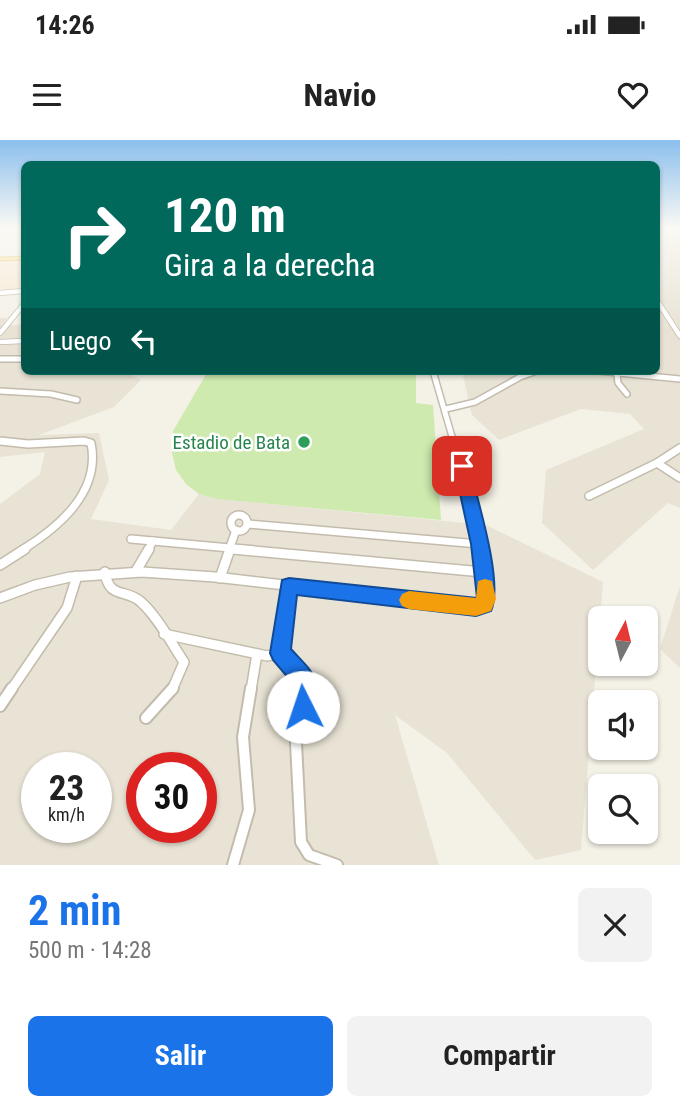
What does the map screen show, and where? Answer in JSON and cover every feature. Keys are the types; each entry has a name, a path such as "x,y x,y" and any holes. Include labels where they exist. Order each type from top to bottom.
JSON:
{"street":[{"path":"0,293 21,291"},
{"path":"660,305 680,335"},
{"path":"0,333 21,308"},
{"path":"660,314 666,314"},
{"path":"0,342 21,341"},
{"path":"0,359 21,359"},
{"path":"0,598 47,582 77,576 136,571 476,607 484,604 486,599 483,572 472,507 434,375"},
{"path":"446,409 475,402 526,375"},
{"path":"627,394 618,383 617,375 680,379"},
{"path":"0,391 51,394 77,400"},
{"path":"0,441 28,444 84,440 91,443 93,450 91,477 63,520 0,565"},
{"path":"589,496 657,463 680,448"},
{"path":"657,463 680,478"},
{"path":"236,530 229,524 235,516 244,516 248,524"},
{"path":"220,578 236,530 248,524 479,544"},
{"path":"131,539 483,572"},
{"path":"136,571 153,541"},
{"path":"105,572 110,588 116,593 133,596 141,601 184,662 183,670 168,696 146,718"},
{"path":"0,706 66,608 77,576"},
{"path":"280,653 289,586"},
{"path":"164,633 267,656 280,653"},
{"path":"280,653 307,682 296,743 301,842 309,855 337,865"},
{"path":"233,865 249,810 243,737 257,654"}],"shaded area":[{"path":"0,262 21,262 21,290 0,292"},
{"path":"660,262 680,262 680,508 668,503 593,570 542,523 546,470 644,429 630,414 581,409 499,440 472,415 463,375 660,375"},
{"path":"0,318 7,318 2,326 21,324 21,375 132,375 141,380 114,407 39,435 99,433 109,480 91,519 171,530 199,494 217,499 486,525 603,582 601,606 588,606 588,676 595,676 594,690 588,690 588,760 581,850 535,860 447,753 395,715 439,865 0,865 0,504 40,474 45,452 0,457"},
{"path":"680,586 680,668 660,649"}],"green space":[{"name":"Estadio de Bata","path":"206,375 416,375 416,403 433,405 441,520 217,499 199,494 186,484 176,470 172,453 173,431"}],"slow traffic":[{"path":"409,600 476,607 484,604 485,587"}],"place":[{"name":"Estadio de Bata","path":"304,442"}],"route":[{"path":"303,707 307,682 282,659 280,653 289,586 463,606 476,607 484,604 486,599 479,544 462,466"}]}
